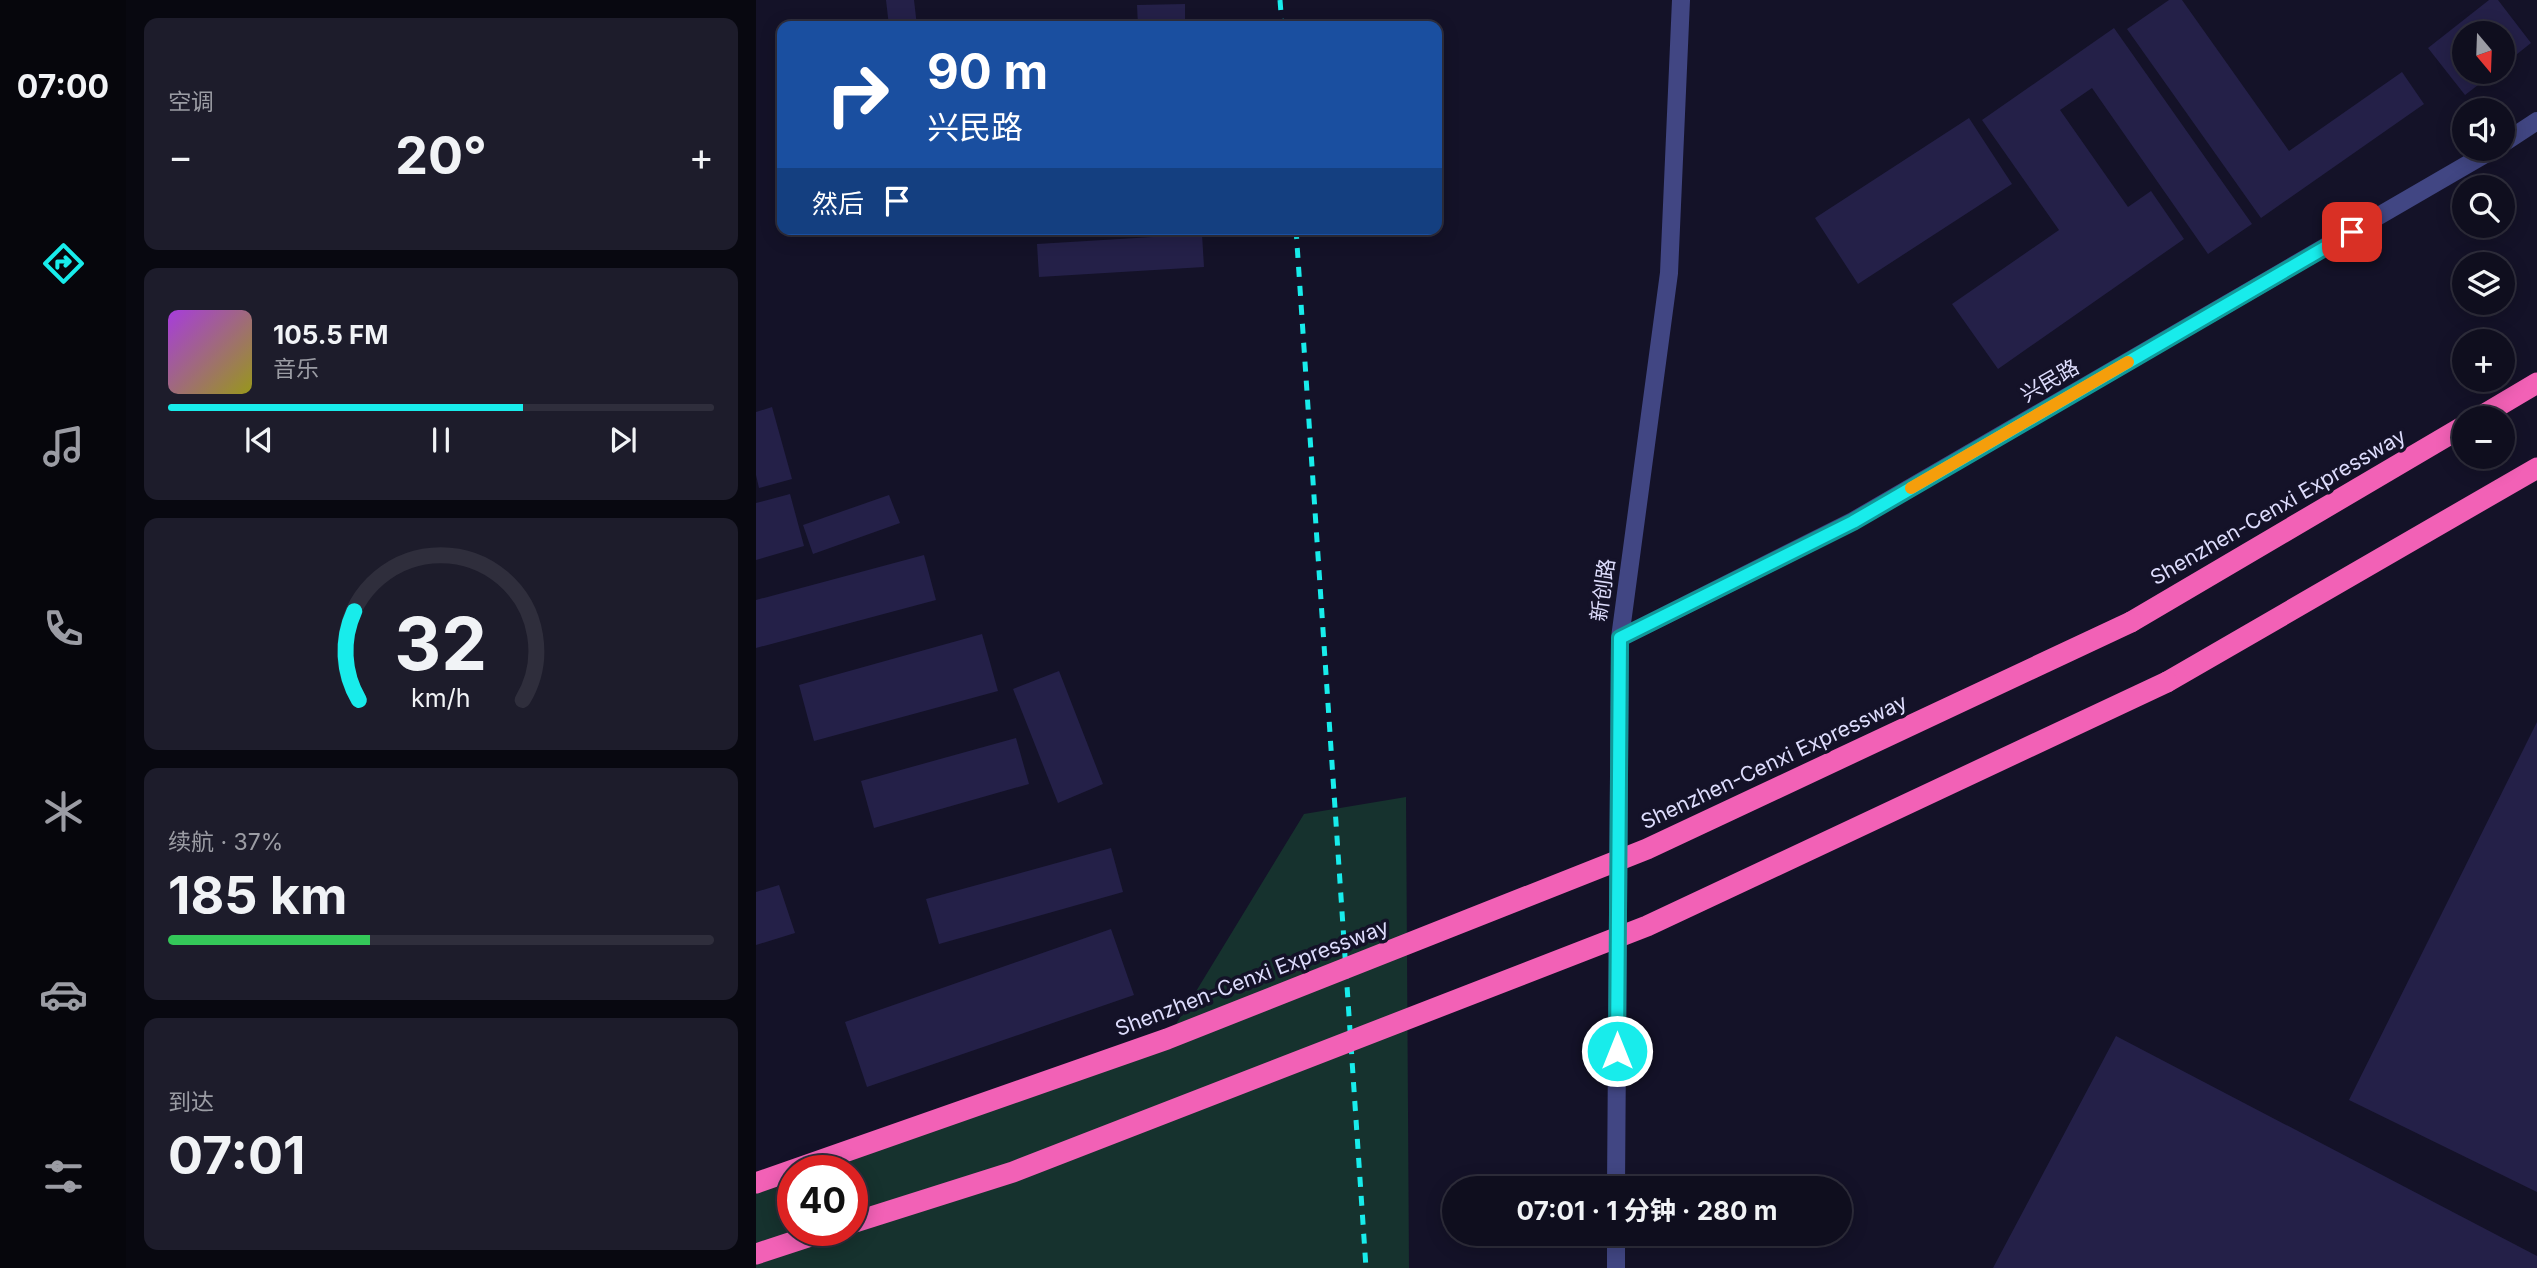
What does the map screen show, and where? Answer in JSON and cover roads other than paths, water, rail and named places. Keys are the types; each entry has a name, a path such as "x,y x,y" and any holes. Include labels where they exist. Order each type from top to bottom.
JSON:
{"highway":[{"path":"2498,406 2537,383"},
{"name":"Shenzhen-Cenxi Expressway","path":"756,1183 1167,1039 1647,849 2131,622 2452,433"},
{"path":"868,1218 1013,1172 1647,926 2167,682 2537,468"},
{"path":"756,1254 780,1246"}],"street":[{"name":"新创路","path":"1616,1176 1620,638 1669,272 1681,0"},
{"path":"2515,135 2537,121"},
{"name":"兴民路","path":"1620,638 1853,522 2473,161"},
{"path":"1616,1246 1616,1268"}],"railway":[{"path":"1280,0 1282,21"},
{"path":"1296,235 1366,1268"}]}
